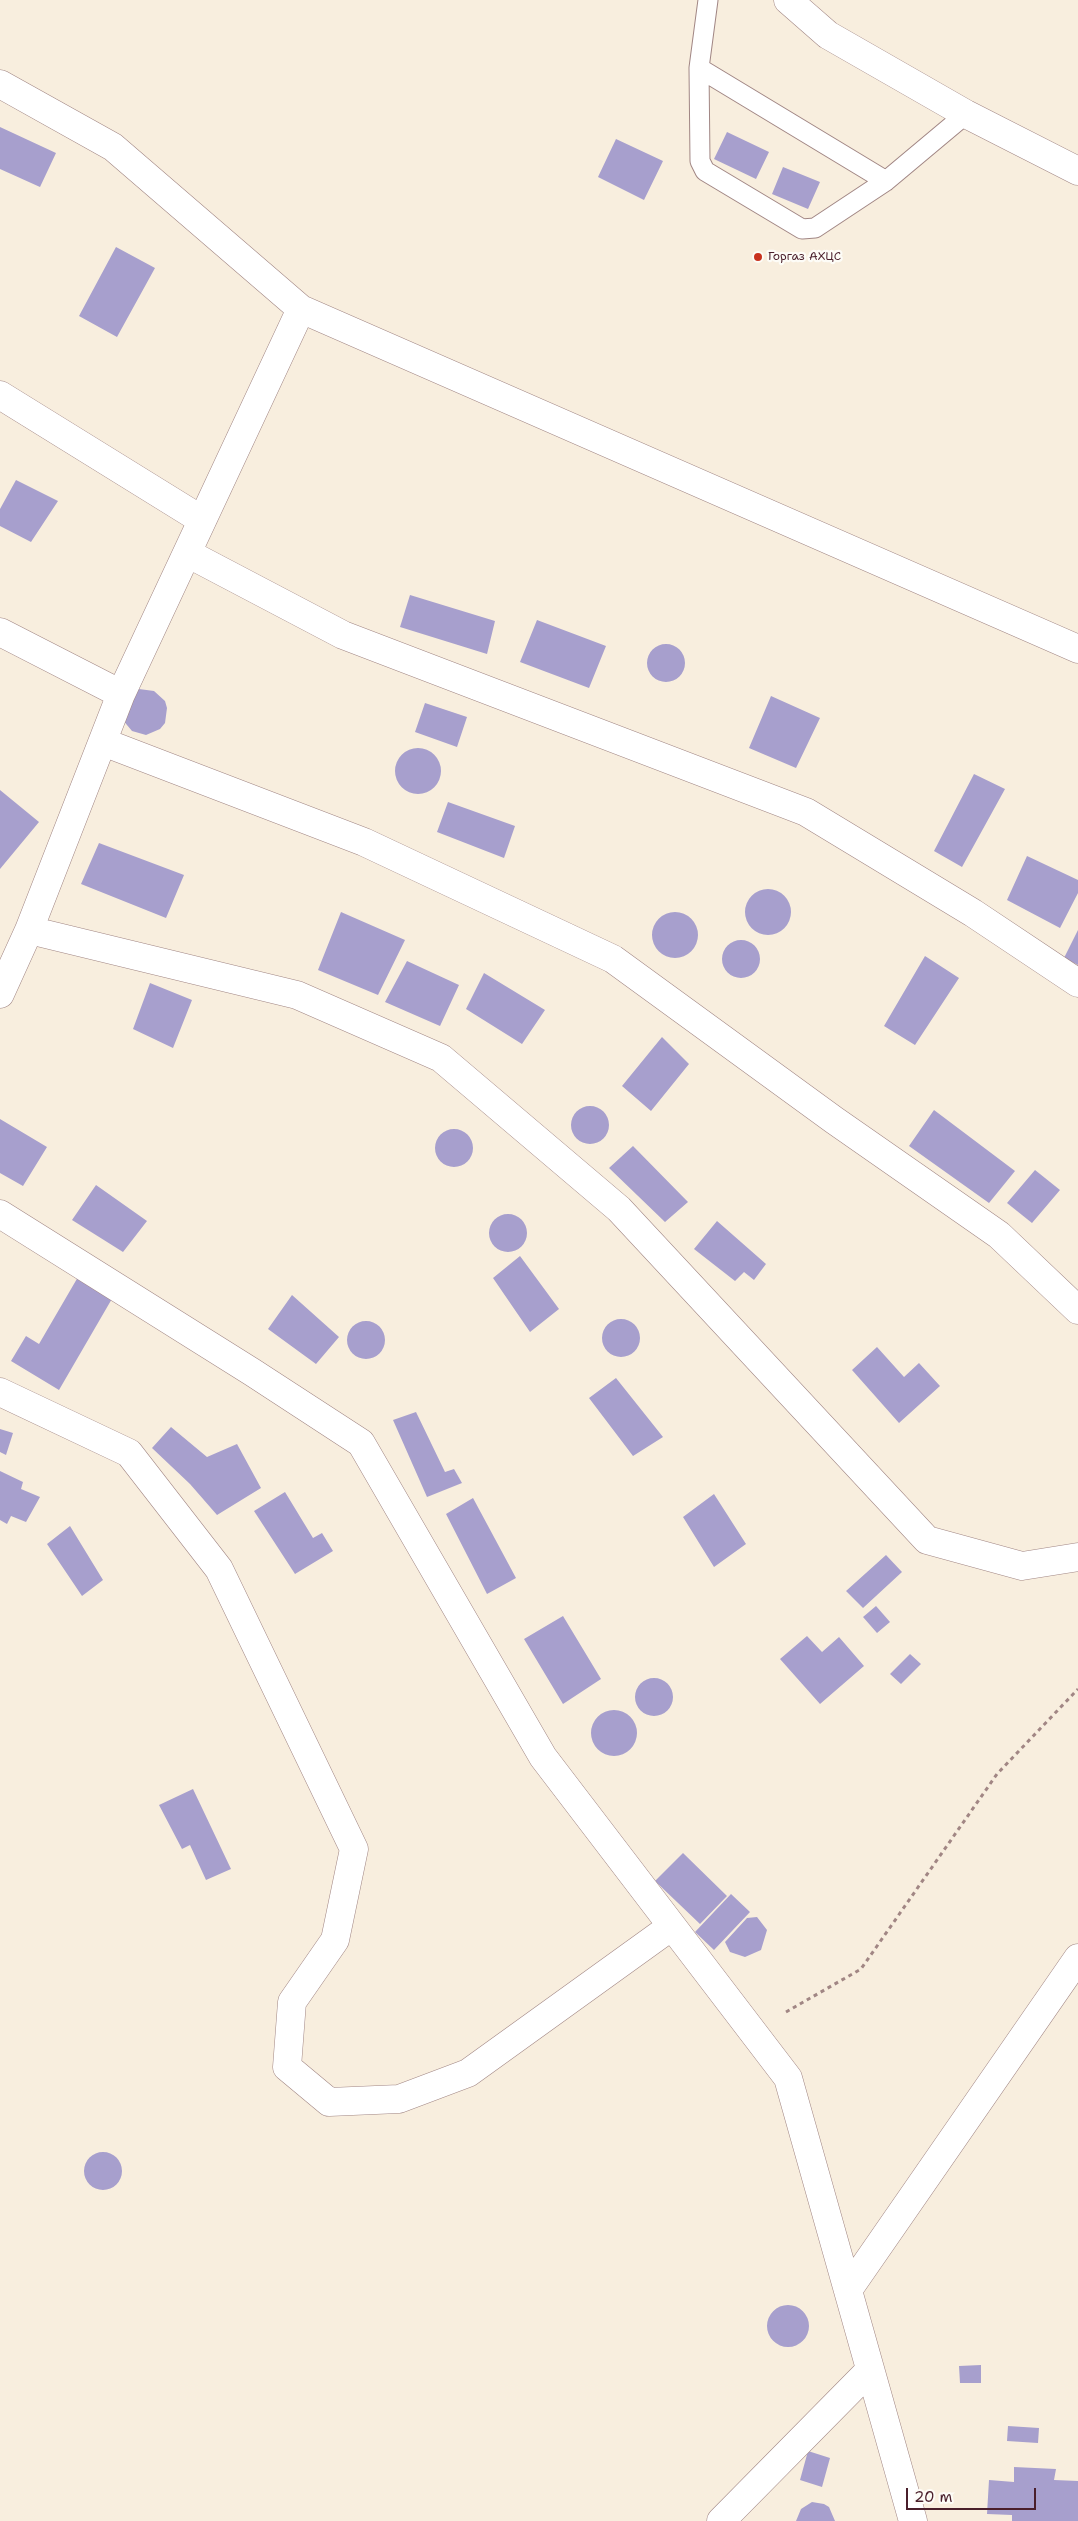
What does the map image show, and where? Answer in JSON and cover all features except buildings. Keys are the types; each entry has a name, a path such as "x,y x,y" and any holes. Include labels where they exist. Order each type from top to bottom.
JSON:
{"street":[{"path":"788,0 828,35 966,114 1078,171"},
{"path":"0,84 113,146 301,309 1078,649"},
{"path":"0,994 29,930 121,694 301,309"},
{"path":"0,395 202,520"},
{"path":"187,553 343,635 806,812 973,913 1078,983"},
{"path":"0,632 121,694"},
{"path":"103,742 364,842 612,959 834,1120 999,1235 1078,1310"},
{"path":"29,930 297,995 441,1058 619,1209 927,1540 1022,1566 1078,1557"},
{"path":"0,1214 252,1372 360,1443 543,1757 788,2078 913,2521"},
{"path":"0,1392 129,1453 219,1569 354,1849 335,1940 292,2002 287,2067 329,2102 398,2099 468,2073 672,1926"},
{"path":"848,2290 1078,1958"},
{"path":"722,2517 870,2370"}],"lane":[{"path":"708,0 699,68 700,161 706,171 802,229 816,228 886,181 966,114"},
{"path":"699,68 886,181"}],"path":[{"path":"753,2032 861,1969 997,1774 1078,1689"}],"place":[{"name":"Горгаз АХЦС","path":"758,257"}]}
